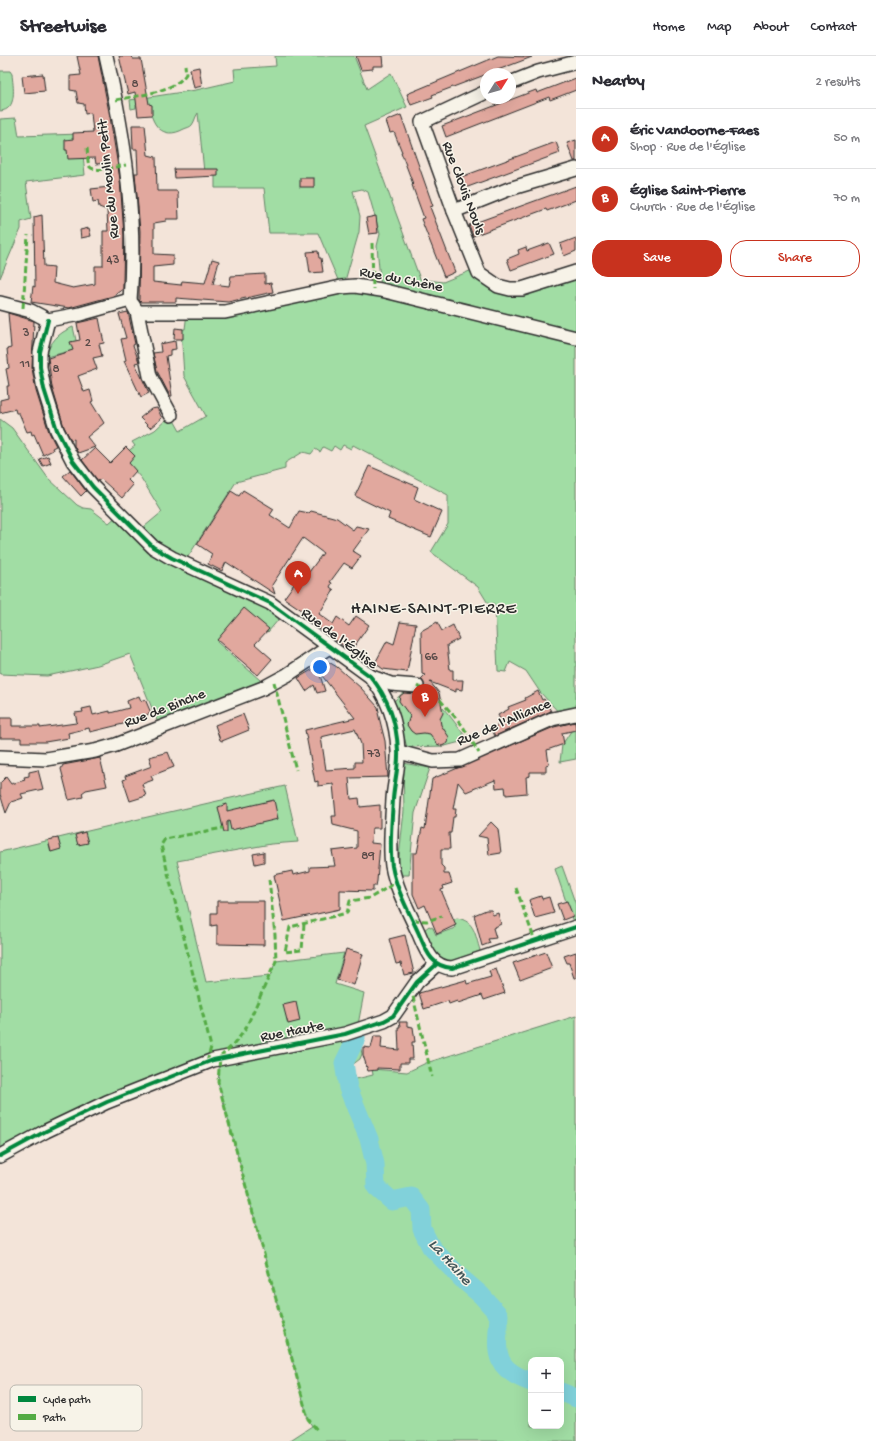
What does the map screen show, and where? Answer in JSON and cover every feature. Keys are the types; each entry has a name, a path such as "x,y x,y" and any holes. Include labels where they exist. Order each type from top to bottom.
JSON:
{"street":[{"name":"Rue du Moulin Petit","path":"106,56 117,102 128,188 132,232 130,300"},
{"path":"516,81 538,72 576,62"},
{"name":"Rue Clovis Nouls","path":"480,95 422,122 422,127 479,273 498,286 510,289 522,289 576,272"},
{"path":"454,211 509,189 576,169"},
{"name":"Rue du Chêne","path":"137,312 225,312 341,287 355,286 416,298 576,338"},
{"path":"0,303 31,311 48,320 80,314 130,300 137,312 150,376 171,415"},
{"name":"Rue de l'Église","path":"48,320 40,352 40,367 44,389 57,430 73,461 93,487 153,547 172,558 270,603 370,676 391,684 417,686"},
{"name":"Rue de Binche","path":"0,757 46,759 116,746 263,688 292,672 329,647"},
{"name":"Rue de l'Église","path":"370,676 387,699 394,725 398,752 393,797 390,849 392,865 403,896 429,956 437,964"},
{"name":"Rue de l'Alliance","path":"398,752 433,761 451,761 470,757 552,719 576,714"},
{"path":"437,964 445,967 460,966 576,927"},
{"name":"Rue Haute","path":"0,1156 46,1130 107,1102 213,1060 345,1034 384,1021 393,1016 414,985 437,964"}],"green space":[{"path":"275,56 354,56 367,89 391,73 407,107 364,126 420,279 443,282 477,268 505,288 576,272 576,714 562,716 540,692 526,671 510,662 506,672 498,671 495,606 493,603 489,605 478,587 431,552 448,524 448,495 353,445 351,449 343,445 340,450 334,446 331,451 323,447 320,452 315,449 311,454 303,452 285,463 285,469 236,482 184,563 284,613 268,632 244,611 217,642 260,680 263,688 160,728 130,654 98,665 47,676 0,674 0,419 12,428 48,478 77,505 83,508 91,509 109,523 119,514 138,532 162,512 141,478 127,462 127,452 135,446 132,442 155,430 171,415 180,431 206,416 184,376 181,329 185,329 187,313 341,287 318,233 269,233 264,188 215,188 215,172 204,172 198,113 191,126 170,133 164,132 155,124 149,104 136,105 136,108 131,109 130,100 196,90 235,81 234,69 276,66","holes":["362,189 368,192 380,234 377,246 381,290 345,281 359,232 360,216 353,191"]},
{"path":"0,71 10,71 12,74 13,97 10,106 6,110 0,111"},
{"path":"16,118 19,136 81,134 85,175 26,182 31,219 21,222 21,229 0,278 0,119"},
{"path":"73,327 78,349 46,357 52,342 63,332"},
{"path":"408,688 428,695 435,701 449,715 468,740 445,746 407,747 393,702"},
{"path":"576,718 576,759 560,762 562,745 571,731"},
{"path":"403,763 430,768 415,813 409,875 397,875 404,811"},
{"path":"285,786 298,842 271,844 177,861 206,982 270,976 276,961 344,953 335,984 364,993 357,1030 362,1054 360,1059 352,1065 356,1079 373,1075 372,1069 407,1072 426,1063 576,1016 576,1441 289,1441 312,1426 308,1419 218,1082 220,1058 0,1156 0,852"},
{"path":"562,866 576,905 575,928 555,869"},
{"path":"457,918 471,925 480,950 479,953 455,963 442,958 434,951 424,930 429,926 433,928 436,935 455,928 452,920"}],"building":[{"path":"77,56 98,56 120,179 124,235 123,289 113,296 69,308 31,302 33,286 35,287 34,217 42,215 44,266 54,267 53,283 73,288 95,284 95,266 103,266 103,231 108,231 107,210 99,207 98,201 93,202 91,189 110,187 107,163 96,164 95,158 68,159 67,150 65,150 65,140 73,139 73,133 93,132 91,113 85,114 84,104 78,103 76,91 70,90 70,76 81,75"},
{"path":"119,56 132,56 133,59 141,59 149,104 152,105 152,115 138,116 135,92 128,94"},
{"path":"356,56 382,56 383,66 373,66 373,69 361,70"},
{"path":"498,56 532,57 503,68 480,68 480,77 432,95 433,97 411,105 407,94"},
{"path":"199,67 202,86 194,88 190,69"},
{"path":"43,74 45,91 24,93 22,76"},
{"path":"576,78 576,90 550,100 549,97 446,137 442,126 499,104 516,104 516,98 536,90 537,93"},
{"path":"401,115 433,206 430,207 455,272 444,277 421,219 424,218 402,152 394,132 390,133 386,121"},
{"path":"132,125 145,125 148,155 156,157 157,191 177,191 178,195 179,219 166,219 166,221 154,223 154,254 173,255 173,265 153,267 153,282 181,285 182,281 205,283 212,259 219,261 213,284 229,286 231,276 265,274 265,284 271,283 273,292 228,302 176,298 176,302 141,302 139,300 140,231 135,173 138,173 137,149 133,149"},
{"path":"576,140 576,161 574,161 567,143"},
{"path":"556,142 560,153 465,188 461,177"},
{"path":"174,169 218,169 218,176 175,178"},
{"path":"300,178 314,178 314,187 300,187"},
{"path":"576,186 576,200 547,211 546,209 473,236 469,225"},
{"path":"376,216 378,233 369,234 366,218"},
{"path":"89,228 91,236 81,238 80,230"},
{"path":"576,238 576,251 564,256 560,244"},
{"path":"549,243 554,254 511,270 507,259 519,254 518,250 526,247 527,251"},
{"path":"318,251 319,258 321,258 323,272 310,273 307,252"},
{"path":"128,312 135,344 133,345 139,362 135,363 149,393 141,397 124,361 126,360 121,339 126,338 119,314"},
{"path":"8,313 34,321 32,368 36,391 49,432 56,446 52,448 53,450 43,455 34,434 32,435 31,431 27,432 19,413 16,413 15,409 0,413 0,400 8,398 7,386 9,386 6,369 9,368 7,349 11,348"},
{"path":"99,318 104,343 99,344 102,356 93,358 97,369 78,376 84,392 90,390 93,401 91,402 104,423 87,437 95,447 78,453 74,446 74,439 71,440 64,427 52,387 48,358 73,350 70,342 80,340 77,323"},
{"path":"175,328 183,329 183,339 174,339"},
{"path":"175,341 176,349 170,350 170,355 166,356 172,396 170,396 157,371 153,353 161,352 160,344"},
{"path":"157,408 162,418 150,428 140,418 151,409"},
{"path":"126,447 135,456 129,463 136,471 128,480 133,485 122,498 101,479 98,481 82,460 95,448 110,463"},
{"path":"48,456 51,463 43,466 39,459"},
{"path":"369,466 418,487 414,499 442,512 431,537 388,519 390,513 355,496"},
{"path":"70,470 86,491 81,496 63,476"},
{"path":"243,490 274,509 270,515 290,528 299,511 309,513 311,511 337,518 353,530 356,526 369,529 353,551 361,556 352,568 344,563 330,582 332,583 330,587 334,590 319,614 333,624 337,617 349,626 356,616 369,625 351,651 316,626 318,624 313,621 315,619 284,598 297,580 301,583 323,553 303,538 272,585 275,594 226,562 222,571 208,564 212,554 197,544 231,491 239,496"},
{"path":"244,608 269,629 255,644 272,659 258,675 217,640"},
{"path":"400,622 416,624 407,672 383,669 375,663 387,641 394,644"},
{"path":"437,622 442,631 453,625 459,639 447,645 450,670 453,670 453,680 463,680 462,690 456,689 456,692 430,682 439,693 443,713 440,719 441,725 449,737 448,743 442,746 437,744 430,734 415,734 411,731 407,725 410,716 399,701 400,696 404,693 417,694 424,690 424,683 421,679 425,675 422,674 421,631"},
{"path":"327,661 337,667 361,688 378,707 378,713 385,741 388,777 349,778 351,799 359,798 360,807 380,805 380,828 372,828 371,843 380,844 377,881 376,886 373,886 373,891 340,890 340,909 284,921 274,875 292,871 293,875 310,871 310,867 335,866 332,851 357,848 357,831 333,825 332,816 336,816 333,784 318,786 318,781 315,782 305,730 355,718 319,672 325,691 317,693 314,685 306,691 298,678","holes":["355,729 361,744 362,762 355,762 355,768 326,770 321,737"]},
{"path":"538,691 542,700 544,699 551,711 495,736 492,730 495,729 500,719 498,715 509,709 508,707 526,700 525,698"},
{"path":"139,696 141,701 145,699 151,713 123,724 90,732 89,728 68,733 69,738 45,742 21,742 21,738 0,738 0,718 12,718 12,726 40,726 40,728 76,723 75,713 83,712 82,709 91,707 93,715 110,711 110,713 129,708 127,701"},
{"path":"243,714 249,730 222,741 220,740 215,725"},
{"path":"575,722 576,730 562,733 564,744 547,750 549,764 546,765 546,772 530,772 530,776 526,777 527,793 506,795 505,787 496,788 495,780 466,792 458,782 453,809 456,809 455,817 453,817 451,833 449,833 450,849 441,849 441,865 444,868 444,874 449,874 452,883 443,886 444,889 441,890 456,925 437,934 425,905 419,908 413,894 413,853 417,853 422,828 425,829 432,779 554,727"},
{"path":"168,752 174,767 151,776 153,780 142,784 146,796 130,801 123,780 126,779 125,776 152,766 149,757"},
{"path":"100,758 107,786 86,790 82,793 83,797 69,800 61,769 63,765"},
{"path":"38,770 43,789 21,794 23,798 11,802 6,813 0,794 0,783 6,777 11,784 25,780 24,777 29,776 29,772"},
{"path":"274,800 278,819 231,830 229,821 227,822 227,832 224,832 218,807 227,804 227,811"},
{"path":"491,822 498,829 501,853 489,855 487,838 478,836"},
{"path":"85,832 88,843 78,845 75,835"},
{"path":"58,838 61,849 51,852 48,840"},
{"path":"264,852 264,862 255,864 253,854"},
{"path":"541,896 542,899 549,897 554,913 535,918 529,900"},
{"path":"217,901 264,901 264,945 217,944 217,925 211,926 211,913 217,913"},
{"path":"567,901 573,916 563,920 557,904"},
{"path":"486,910 491,910 493,915 498,913 501,924 493,928 496,938 488,939 490,943 482,946 474,915"},
{"path":"405,935 414,973 404,975 401,963 396,964 389,939"},
{"path":"346,949 363,954 354,985 337,980"},
{"path":"546,952 552,968 520,980 513,963"},
{"path":"576,952 576,978 574,978 569,963 567,963 564,956"},
{"path":"496,969 505,993 484,1000 482,995 458,1003 457,1001 449,1004 448,1001 424,1009 419,993 466,980 467,984 491,977 489,971"},
{"path":"296,1002 300,1021 288,1024 283,1005"},
{"path":"399,1022 407,1022 407,1026 413,1027 415,1042 412,1042 413,1059 408,1059 408,1063 400,1063 400,1069 377,1068 377,1070 368,1071 363,1055 363,1047 371,1048 374,1036 382,1036 381,1048 399,1050"}],"waterway":[{"name":"La Haine","path":"356,1038 344,1063 348,1088 369,1139 375,1164 376,1187 392,1201 411,1197 421,1210 422,1229 431,1247 461,1278 481,1295 499,1315 498,1348 499,1357 503,1364 509,1371 528,1381"},
{"name":"La Haine","path":"564,1393 576,1398"}],"marked path":[{"path":"116,100 144,95 173,85 181,80 186,74 185,65"},
{"path":"87,148 88,163 93,169 113,168 126,165"},
{"path":"23,308 28,235"},
{"path":"372,243 373,289"},
{"path":"274,682 296,770"},
{"path":"417,686 440,700 462,725 479,753"},
{"path":"207,1062 211,1047 161,845 165,839 223,828"},
{"path":"269,879 275,935 276,961 245,1030 234,1044 220,1057 218,1082 308,1419 318,1431"},
{"path":"304,924 302,950 285,952 290,927 347,913 350,901 370,898 397,882"},
{"path":"516,888 535,941"},
{"path":"413,920 427,921 442,916"},
{"path":"411,988 432,1077"}],"cycle path":[{"path":"48,320 40,352 40,367 44,389 57,430 73,461 93,487 153,547 172,558 270,603 370,676 382,693 387,702 396,730 398,751 391,832 392,866 396,883 403,900 430,957 439,965 452,968 576,927"},
{"path":"0,1156 46,1131 107,1102 213,1060 345,1034 384,1021 393,1016 417,982 437,964"}],"place":[{"name":"Éric Vandoorne-Faes","path":"298,594"},
{"name":"Église Saint-Pierre","path":"425,717"}],"district":[{"name":"HAINE-SAINT-PIERRE","path":"434,610"}]}
